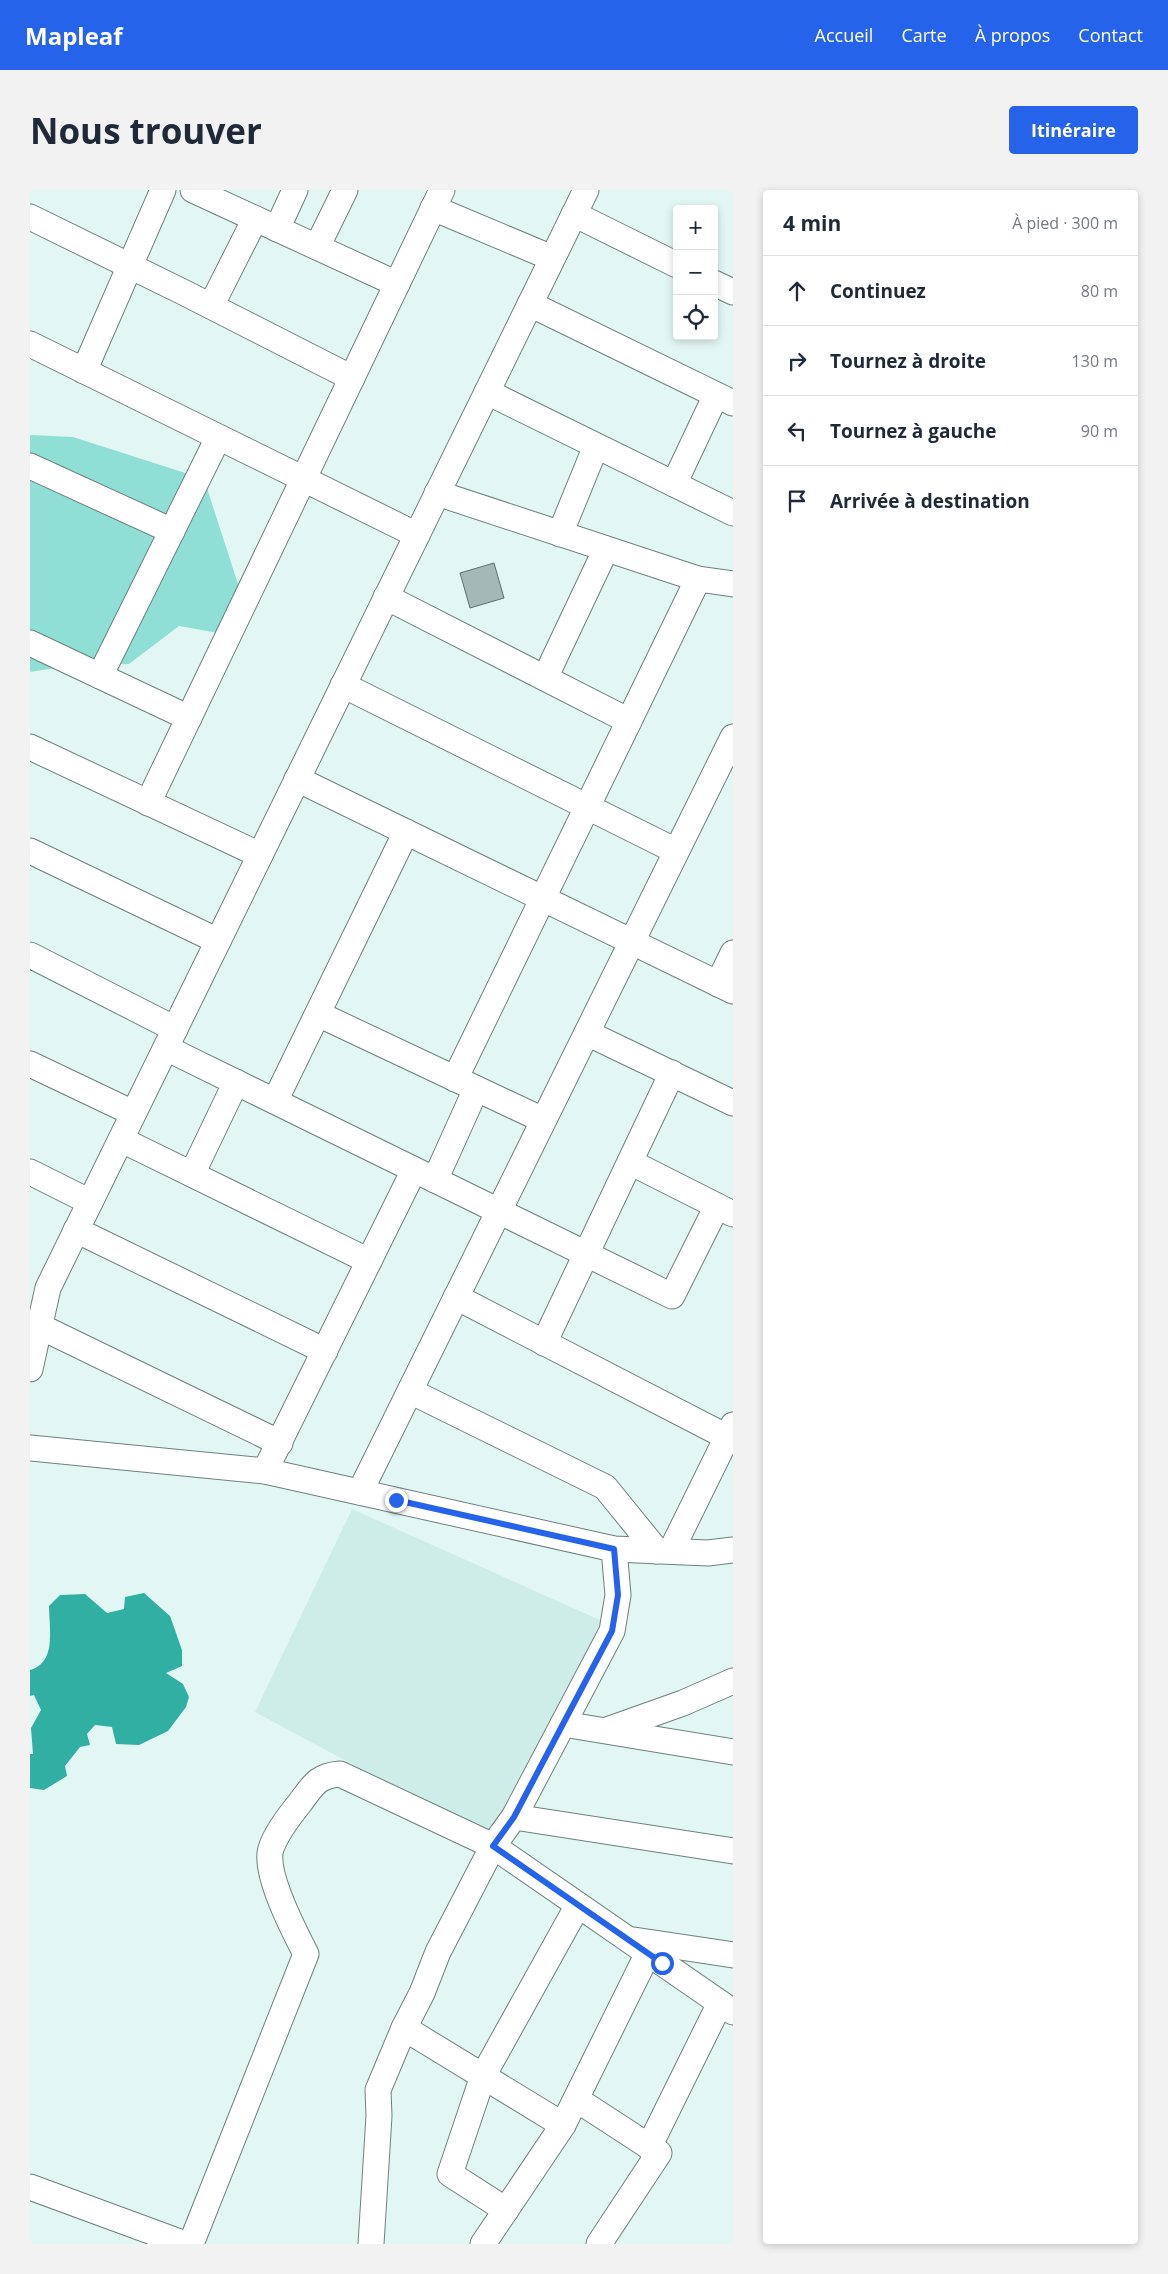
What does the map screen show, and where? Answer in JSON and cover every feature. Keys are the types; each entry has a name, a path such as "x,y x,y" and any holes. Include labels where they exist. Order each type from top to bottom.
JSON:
{"street":[{"path":"84,371 163,190"},
{"path":"193,190 397,284"},
{"path":"277,229 295,190"},
{"path":"317,247 345,190"},
{"path":"30,1369 40,1326 39,1284 76,1230 122,1140 133,1113 586,190"},
{"path":"148,803 438,199 552,258"},
{"path":"574,214 673,263"},
{"path":"30,217 352,378"},
{"path":"211,306 255,219"},
{"path":"718,285 733,292"},
{"path":"530,304 725,399 674,484"},
{"path":"30,344 416,535"},
{"path":"487,392 733,513"},
{"path":"100,676 218,438"},
{"path":"560,534 596,446"},
{"path":"30,466 172,531"},
{"path":"437,493 698,579 733,584"},
{"path":"545,678 606,549"},
{"path":"265,1471 369,1261 424,1175 466,1084 543,899 698,579"},
{"path":"386,597 629,721"},
{"path":"30,643 189,718"},
{"path":"343,685 676,851"},
{"path":"30,747 260,855"},
{"path":"360,1492 676,851 730,751"},
{"path":"297,779 726,988 733,953"},
{"path":"275,1102 406,832"},
{"path":"30,852 218,942"},
{"path":"30,955 170,1038 236,1082 672,1296 725,1210 630,1162"},
{"path":"318,1014 543,1120"},
{"path":"587,1033 733,1103"},
{"path":"30,1064 133,1113"},
{"path":"544,1343 672,1073"},
{"path":"192,1174 236,1082"},
{"path":"122,1140 369,1261"},
{"path":"30,1172 90,1202"},
{"path":"76,1230 325,1351"},
{"path":"456,1297 544,1343 730,1431 664,1551"},
{"path":"40,1326 280,1442"},
{"path":"410,1391 605,1487 664,1551"},
{"path":"30,1448 265,1471 614,1549 708,1553 733,1550"},
{"path":"371,2244 378,2090 404,2028 422,1994 438,1952 493,1846 514,1817 612,1631 618,1595 614,1549"},
{"path":"604,1731 683,1703 733,1681"},
{"path":"563,1724 733,1752"},
{"path":"191,2244 306,1954 285,1914 271,1864 270,1852 289,1816 315,1782 328,1775 340,1774 493,1846 726,2007 649,2147"},
{"path":"514,1817 733,1851"},
{"path":"506,2210 450,2174 484,2076 578,1904"},
{"path":"638,1946 733,1955"},
{"path":"483,2244 563,2125 576,2099 638,1946"},
{"path":"404,2028 563,2125"},
{"path":"576,2099 659,2154 599,2244"},
{"path":"30,2187 185,2244"}],"shaded area":[{"path":"30,435 73,437 204,479 239,587 218,633 179,626 129,664 80,664 30,672"},
{"path":"352,1509 602,1621 488,1837 255,1712"},
{"path":"144,1593 170,1616 182,1650 182,1666 166,1673 183,1684 189,1697 186,1707 168,1731 139,1745 116,1744 112,1727 95,1725 87,1734 90,1745 80,1747 65,1766 67,1776 44,1790 30,1788 30,1754 33,1754 31,1728 41,1710 34,1695 30,1696 30,1670 39,1666 48,1652 50,1644 49,1606 60,1595 85,1594 107,1613 124,1609 125,1597"}],"building":[{"path":"494,563 504,598 470,608 460,573"}],"route":[{"path":"396,1500 614,1549 618,1595 612,1631 514,1817 493,1846 662,1963"}]}
